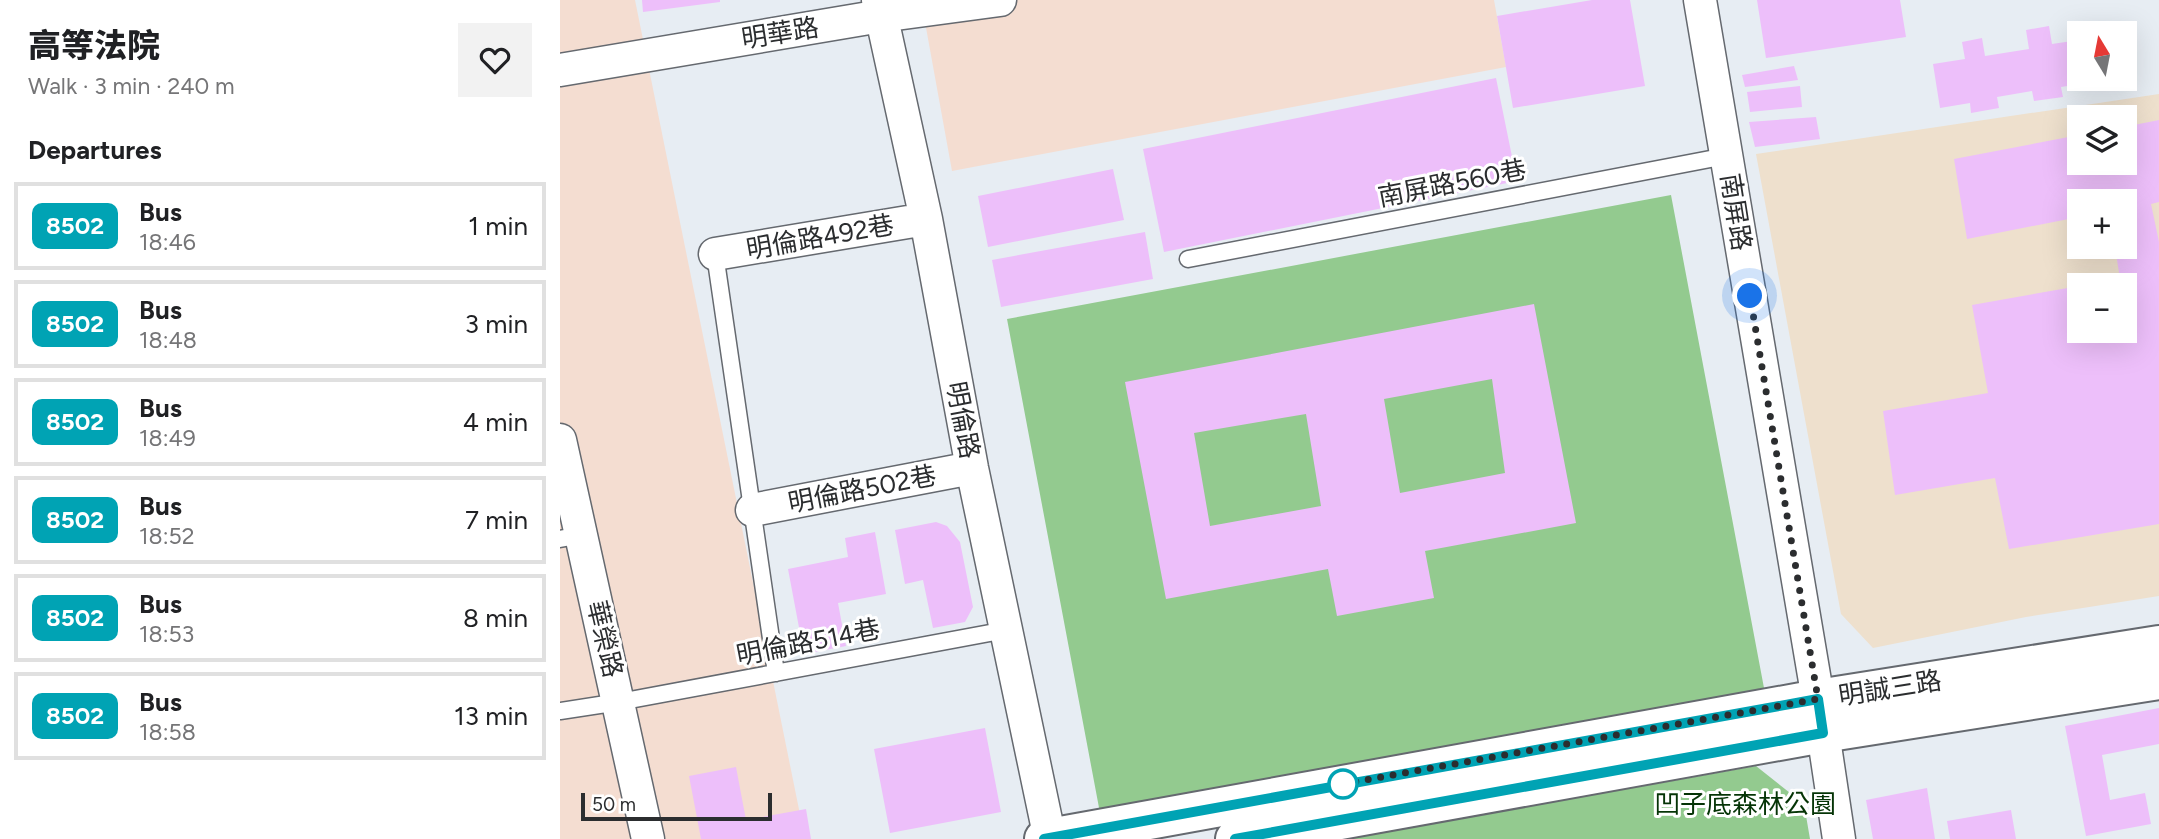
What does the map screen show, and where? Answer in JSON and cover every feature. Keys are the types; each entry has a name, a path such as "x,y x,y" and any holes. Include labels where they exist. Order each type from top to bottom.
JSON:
{"street":[{"name":"明華路","path":"560,70 880,8 1000,0"},
{"name":"南屏路","path":"1700,0 1839,839"},
{"name":"明倫路","path":"880,8 926,219 972,468 1048,839"},
{"name":"明倫路492巷","path":"715,254 926,219"},
{"name":"華榮路","path":"560,440 571,537 620,702 648,839"},
{"name":"明倫路502巷","path":"752,510 972,468"},
{"name":"明誠三路","path":"1048,839 1670,743 1820,716 2159,645"},
{"name":"明誠三路","path":"1820,716 2159,680"},
{"name":"明誠三路","path":"1236,839 1670,743"}],"lane":[{"name":"南屏路560巷","path":"1188,259 1726,156"},
{"path":"715,254 776,673"},
{"name":"明倫路514巷","path":"560,710 620,702 1006,630"}],"shaded area":[{"path":"560,0 635,0 805,839 560,839"},
{"path":"921,0 1494,0 1506,67 952,171"},
{"path":"2159,94 2159,596 2026,617 1873,648 1841,614 1756,154 2067,108 2067,175 2137,175 2137,105 2085,105"}],"green space":[{"path":"1671,195 1764,688 1100,813 1007,319"},
{"name":"凹子底森林公園","path":"1756,766 1804,804 1810,839 1345,839"}],"building":[{"path":"642,0 720,0 720,2 643,12"},
{"path":"1592,0 1630,0 1645,86 1513,108 1497,16"},
{"path":"1757,0 1900,0 1906,37 1766,58"},
{"path":"2049,26 2052,44 2067,42 2067,86 2061,87 2063,97 2034,101 2032,91 1997,97 1999,108 1971,113 1970,103 1940,108 1933,64 1965,59 1962,42 1982,38 1985,56 2029,49 2026,30"},
{"path":"1794,66 1798,80 1745,87 1742,75"},
{"path":"1496,78 1517,181 1164,252 1143,149"},
{"path":"1800,86 1802,107 1750,112 1747,92"},
{"path":"1816,117 1820,139 1755,147 1749,122"},
{"path":"2159,120 2159,202 2151,204 2159,242 2159,524 2009,549 1995,478 1895,495 1883,411 1988,393 1972,305 2067,288 2067,343 2137,343 2137,273 2119,273 2117,259 2137,259 2137,189 2067,189 2067,219 1967,239 1954,159 2067,137 2067,175 2137,175 2137,124"},
{"path":"1113,169 1124,220 988,247 978,196"},
{"path":"1145,232 1153,279 1001,307 992,260"},
{"path":"1534,304 1576,523 1425,551 1434,598 1337,616 1328,569 1166,599 1125,382","holes":["1492,379 1505,473 1400,493 1384,399","1306,414 1321,506 1210,526 1194,433"]},
{"path":"936,522 947,526 960,542 973,607 965,622 933,628 923,580 905,584 895,530"},
{"path":"875,532 886,594 838,603 846,646 804,654 788,569 848,557 845,538"},
{"path":"2159,708 2159,744 2102,755 2110,800 2145,793 2151,824 2086,836 2065,726"},
{"path":"985,728 1001,812 890,833 874,749"},
{"path":"736,767 746,820 806,809 811,839 701,839 689,776"},
{"path":"1927,788 1935,839 1873,839 1866,800"},
{"path":"2011,810 2016,839 1950,839 1947,821"}],"bus line":[{"name":"8502","path":"1044,839 1818,699 1823,733 1235,839"}],"route":[{"path":"1343,784 1337,785 1818,699 1750,296"}]}
